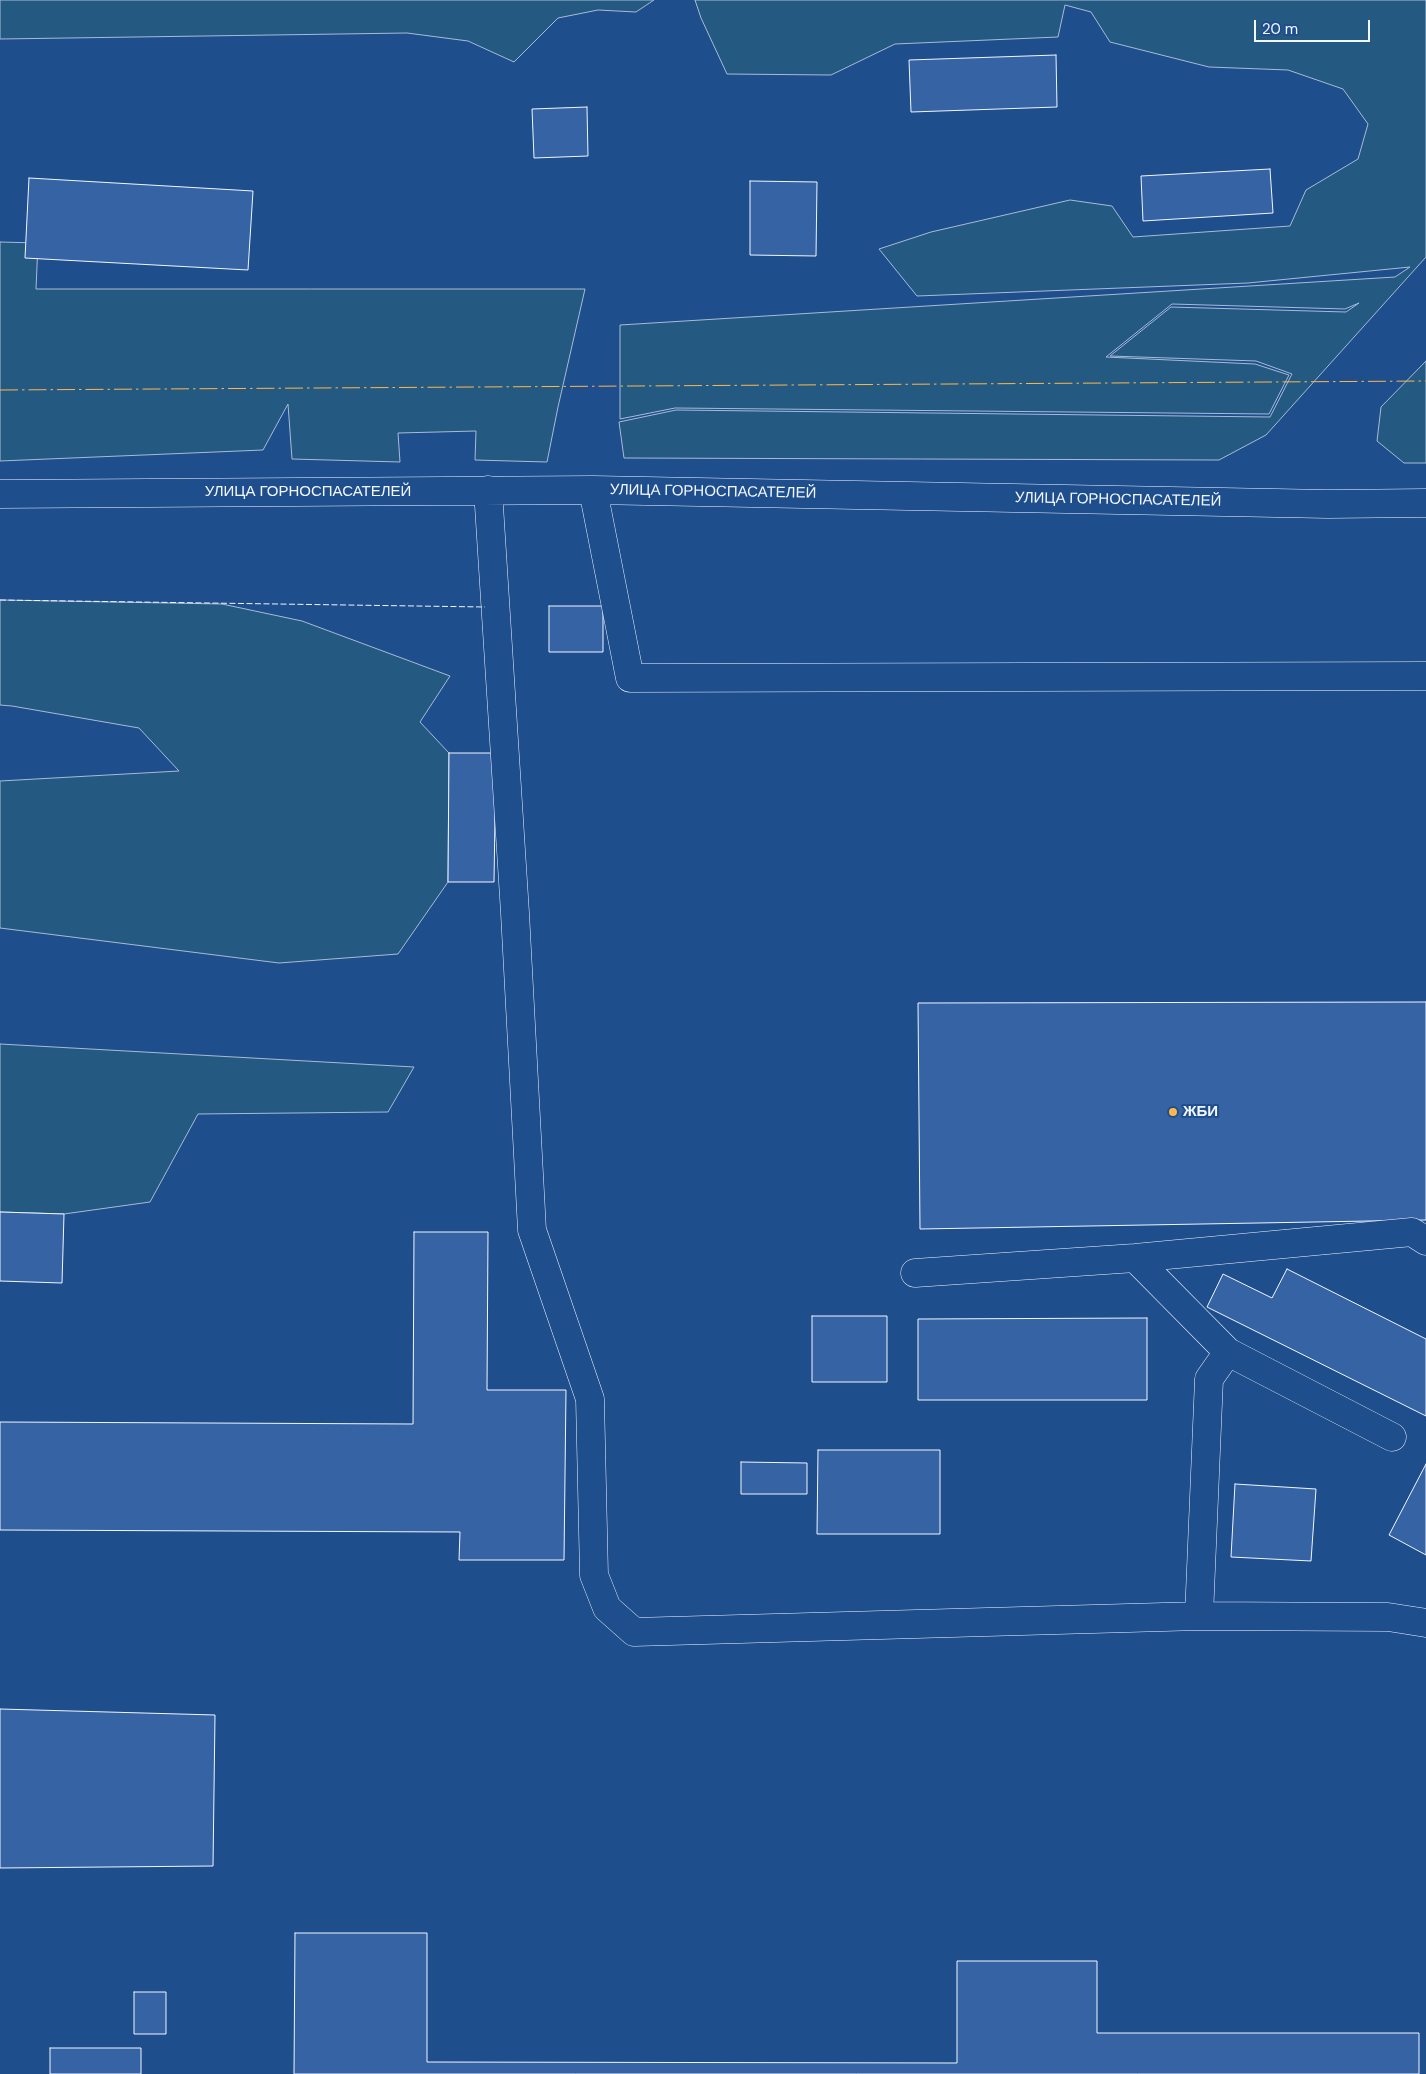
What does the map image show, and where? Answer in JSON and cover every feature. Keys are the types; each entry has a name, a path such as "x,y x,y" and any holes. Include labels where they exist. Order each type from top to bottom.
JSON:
{"street":[{"path":"488,490 532,1230 590,1399 594,1574 607,1608 634,1632 1199,1616 1388,1617 1426,1623"},
{"name":"УЛИЦА ГОРНОСПАСАТЕЛЕЙ","path":"0,494 593,490 1318,504 1426,503"},
{"path":"593,490 630,678 1426,676"},
{"path":"915,1273 1135,1258 1412,1232 1426,1241"},
{"path":"1135,1258 1228,1352 1392,1437"},
{"path":"1199,1616 1209,1379 1228,1352"}],"shaded area":[{"path":"0,0 654,0 636,12 598,10 558,18 514,62 468,41 407,33 0,39"},
{"path":"695,0 1426,0 1426,257 1266,435 1219,460 624,458 619,422 676,410 1270,417 1292,374 1256,361 1110,356 1171,307 1346,312 1359,303 1345,309 1172,304 1106,357 1255,364 1289,375 1269,414 675,408 620,419 620,325 1395,277 1410,267 1248,283 917,296 879,249 931,232 1070,200 1112,206 1133,237 1290,226 1306,190 1358,159 1368,124 1343,89 1288,70 1209,67 1110,42 1091,12 1065,5 1058,37 895,44 831,75 727,74 701,18"},
{"path":"0,242 38,243 36,289 585,289 547,462 475,460 476,431 398,433 400,462 292,459 288,404 263,450 0,461"},
{"path":"1426,361 1426,463 1404,463 1377,441 1381,407"},
{"path":"0,600 222,604 302,621 450,676 420,722 449,753 448,882 398,954 279,963 0,928 0,781 179,771 139,728 0,705"},
{"path":"0,1044 414,1067 388,1112 198,1114 150,1202 64,1214 0,1212"}],"building":[{"path":"1056,55 1057,107 911,112 909,60"},
{"path":"587,107 588,156 534,158 532,109"},
{"path":"1270,169 1273,213 1143,221 1141,176"},
{"path":"29,178 253,191 248,270 25,258"},
{"path":"750,181 817,182 816,256 750,255"},
{"path":"549,606 603,606 603,652 549,652"},
{"path":"449,753 496,753 494,882 448,882"},
{"name":"ЖБИ","path":"1426,1002 1426,1220 920,1229 918,1003"},
{"path":"0,1212 64,1214 62,1283 0,1281"},
{"path":"414,1232 488,1232 487,1390 566,1390 564,1560 459,1560 460,1532 0,1530 0,1422 413,1424"},
{"path":"1287,1269 1426,1339 1426,1416 1207,1307 1223,1274 1272,1298"},
{"path":"812,1316 887,1316 887,1382 812,1382"},
{"path":"1147,1318 1147,1400 918,1400 918,1319"},
{"path":"818,1450 940,1450 940,1534 817,1534"},
{"path":"741,1462 807,1463 807,1494 741,1494"},
{"path":"1426,1464 1426,1555 1389,1535"},
{"path":"1235,1484 1316,1489 1311,1561 1231,1557"},
{"path":"0,1709 215,1715 213,1866 0,1868"},
{"path":"295,1933 427,1933 427,2062 957,2063 957,1961 1097,1961 1097,2033 1419,2033 1419,2074 294,2074"},
{"path":"134,1992 166,1992 166,2034 134,2034"},
{"path":"50,2048 141,2048 141,2074 50,2074"}],"fence":[{"path":"0,600 485,607"}],"power":[{"path":"0,390 1426,381"}],"place":[{"name":"ЖБИ","path":"1173,1112"}]}
